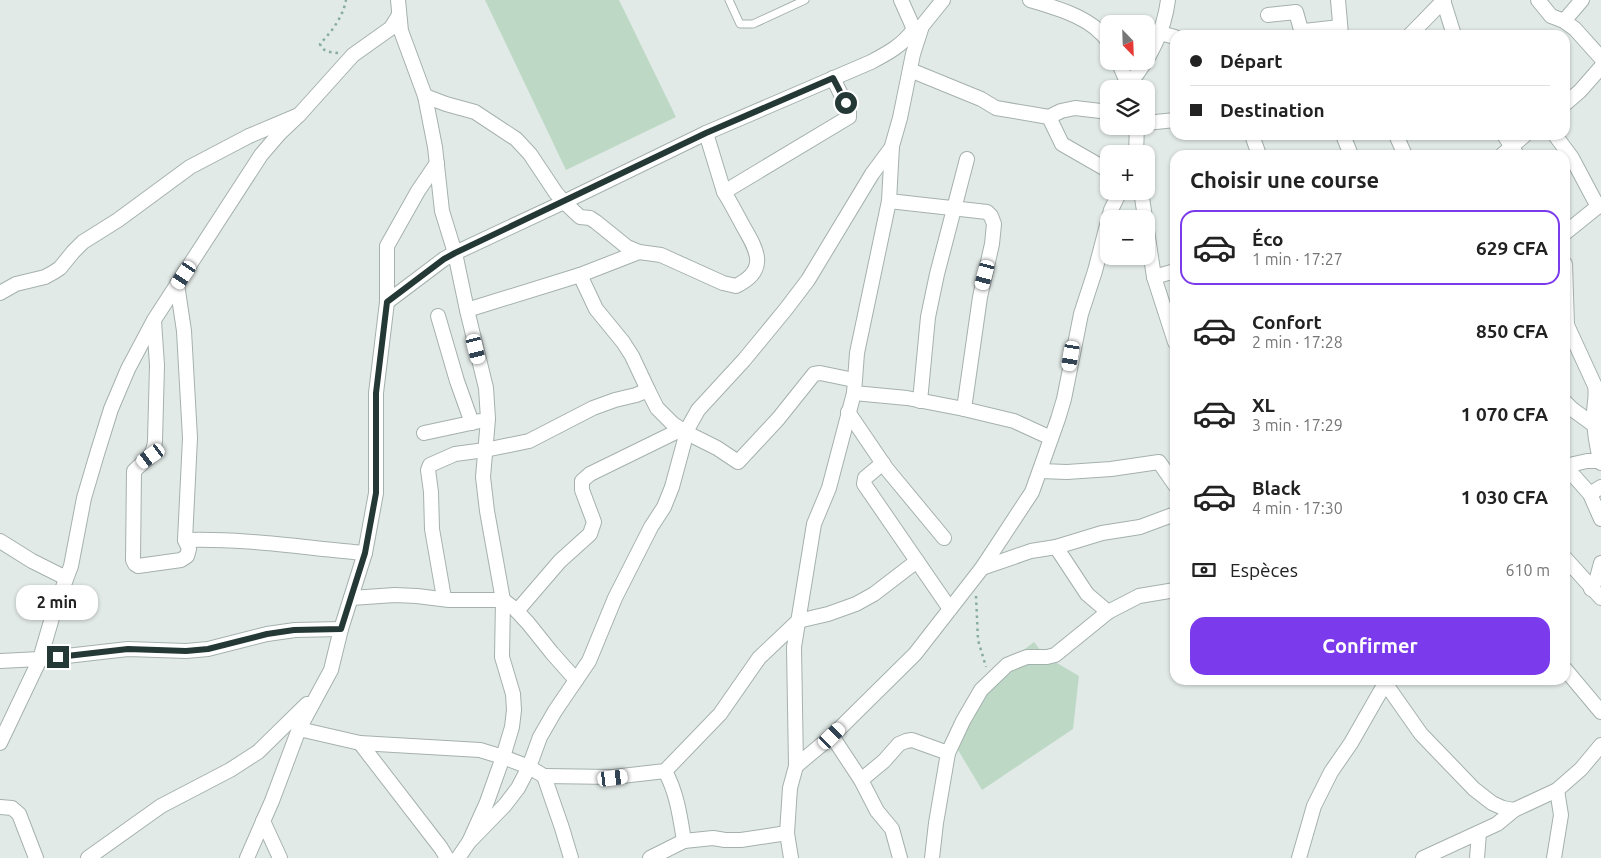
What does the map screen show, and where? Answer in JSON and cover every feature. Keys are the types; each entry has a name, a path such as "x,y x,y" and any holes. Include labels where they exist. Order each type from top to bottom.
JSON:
{"street":[{"path":"398,0 404,40 425,96 437,163 442,211 455,253 486,388 488,419 483,477 487,511 503,600 502,657 513,694 512,727 504,757 469,842 458,858"},
{"path":"791,858 786,833 788,803 796,766 794,647 814,524 829,488 854,387 857,353 889,201 892,146 900,118 916,33 902,0"},
{"path":"387,302 444,259 455,253 706,133 872,62 894,50 916,33 943,0"},
{"path":"1030,0 1095,26 1100,31"},
{"path":"1134,80 1156,43 1168,0"},
{"path":"1338,0 1341,30"},
{"path":"1415,30 1444,0 1453,30"},
{"path":"1538,0 1551,16 1564,21 1575,29 1601,58"},
{"path":"1564,21 1582,0"},
{"path":"1268,15 1296,12 1301,30"},
{"path":"0,743 40,659 75,547 84,498 111,409 128,369 154,320 261,155 353,55 391,28 399,15"},
{"path":"1160,33 1170,36"},
{"path":"1570,100 1601,67"},
{"path":"910,70 981,99 996,108 1049,117 1061,111 1075,108 1100,111"},
{"path":"724,192 849,117 849,111 833,78"},
{"path":"425,96 475,112 516,139 530,154 564,202 580,217 592,219 620,242 639,252 661,255 729,285 736,286 743,283 757,268 758,254 724,192 706,133"},
{"path":"0,293 16,284 54,272 84,242 118,220 190,167 242,140 299,115"},
{"path":"1049,117 1062,144 1100,165"},
{"path":"1155,122 1170,121"},
{"path":"1509,148 1519,140"},
{"path":"469,842 505,806 518,788 529,767 540,737 555,710 589,661 615,598 651,527 664,507 672,487 684,431 698,410 744,360 802,287 872,174 892,146"},
{"path":"1570,155 1600,206 1570,229"},
{"path":"920,401 928,317 937,274 967,159"},
{"path":"247,858 272,801 299,729 331,670 341,629 365,553 376,493 376,393 387,302 387,246 418,191 437,163"},
{"path":"796,766 832,736 915,654 979,571 1032,492 1064,399 1080,314 1095,271 1111,210 1116,200"},
{"path":"1142,200 1154,277 1170,327"},
{"path":"889,201 987,212 994,224 990,256 975,325 964,409"},
{"path":"467,310 580,275 639,252"},
{"path":"1154,277 1170,272"},
{"path":"580,275 596,308 632,356 657,408 684,431 708,443 738,462 778,419 814,374 820,373 854,387 890,396 964,409 1014,421 1051,438"},
{"path":"154,320 157,364 156,441 151,456 134,471 133,560 138,566 182,560 189,552 185,540 190,474 190,438 184,331 178,284"},
{"path":"438,316 472,423"},
{"path":"1570,330 1595,371 1595,386 1599,395 1594,412 1594,425 1601,462 1587,461 1570,465"},
{"path":"444,598 432,529 428,468 456,454 485,450 529,440 593,408 648,390"},
{"path":"1570,407 1594,425"},
{"path":"848,412 883,463 944,538"},
{"path":"424,433 488,419"},
{"path":"517,611 560,561 590,534 594,522 582,490 582,481 590,474 684,431"},
{"path":"1040,471 1067,472 1158,462 1170,478"},
{"path":"883,463 865,478 864,484 950,608"},
{"path":"1570,470 1595,490 1601,519"},
{"path":"979,571 1031,551 1056,547 1102,533 1140,527 1170,516"},
{"path":"185,540 219,539 249,541 365,553"},
{"path":"1,547 66,578"},
{"path":"1056,547 1087,594 1108,612"},
{"path":"299,729 360,744 480,750 529,767 544,776 613,778 665,771 720,714 759,658 798,621 835,612 856,604 874,594 917,561"},
{"path":"1596,594 1597,578 1601,563"},
{"path":"1570,564 1596,594"},
{"path":"932,858 948,753 963,721 981,690 993,677 1013,662 1027,657 1055,655 1108,612 1139,596 1170,591"},
{"path":"351,598 402,595 503,600 517,611 576,680"},
{"path":"0,661 40,659 128,649 186,651 208,649 267,634 294,630 341,629"},
{"path":"1570,675 1601,712"},
{"path":"1299,858 1314,806 1331,772 1351,743 1383,685"},
{"path":"1388,685 1421,734 1474,789 1492,803 1514,810"},
{"path":"88,858 161,806 230,770 258,752 320,692"},
{"path":"832,736 861,780 877,811 892,829 900,858"},
{"path":"861,780 884,761 899,744 906,740 912,740 948,753"},
{"path":"360,744 447,858"},
{"path":"1423,858 1497,824 1514,810 1557,790 1581,769 1601,745"},
{"path":"665,771 678,800 684,841"},
{"path":"544,776 571,858"},
{"path":"1554,858 1562,815 1557,790"},
{"path":"0,807 12,808 19,814 36,858"},
{"path":"263,821 280,858"},
{"path":"650,858 684,841 714,838 741,840 786,833"},
{"path":"1477,858 1479,833"}],"lane":[{"path":"729,0 740,24 746,25 753,24 805,0"}],"path":[{"path":"346,0 344,12 320,44 326,52 353,55"},
{"path":"979,571 978,640 986,669 981,690"}],"green space":[{"path":"485,0 619,0 676,117 566,170"},
{"path":"1034,642 1045,656 1079,676 1073,729 982,790 955,745 988,677"}],"route":[{"path":"58,657 128,649 186,651 208,649 267,634 294,630 341,629 365,553 376,493 376,393 387,302 444,259 455,253 690,141 833,78 846,103"}]}
